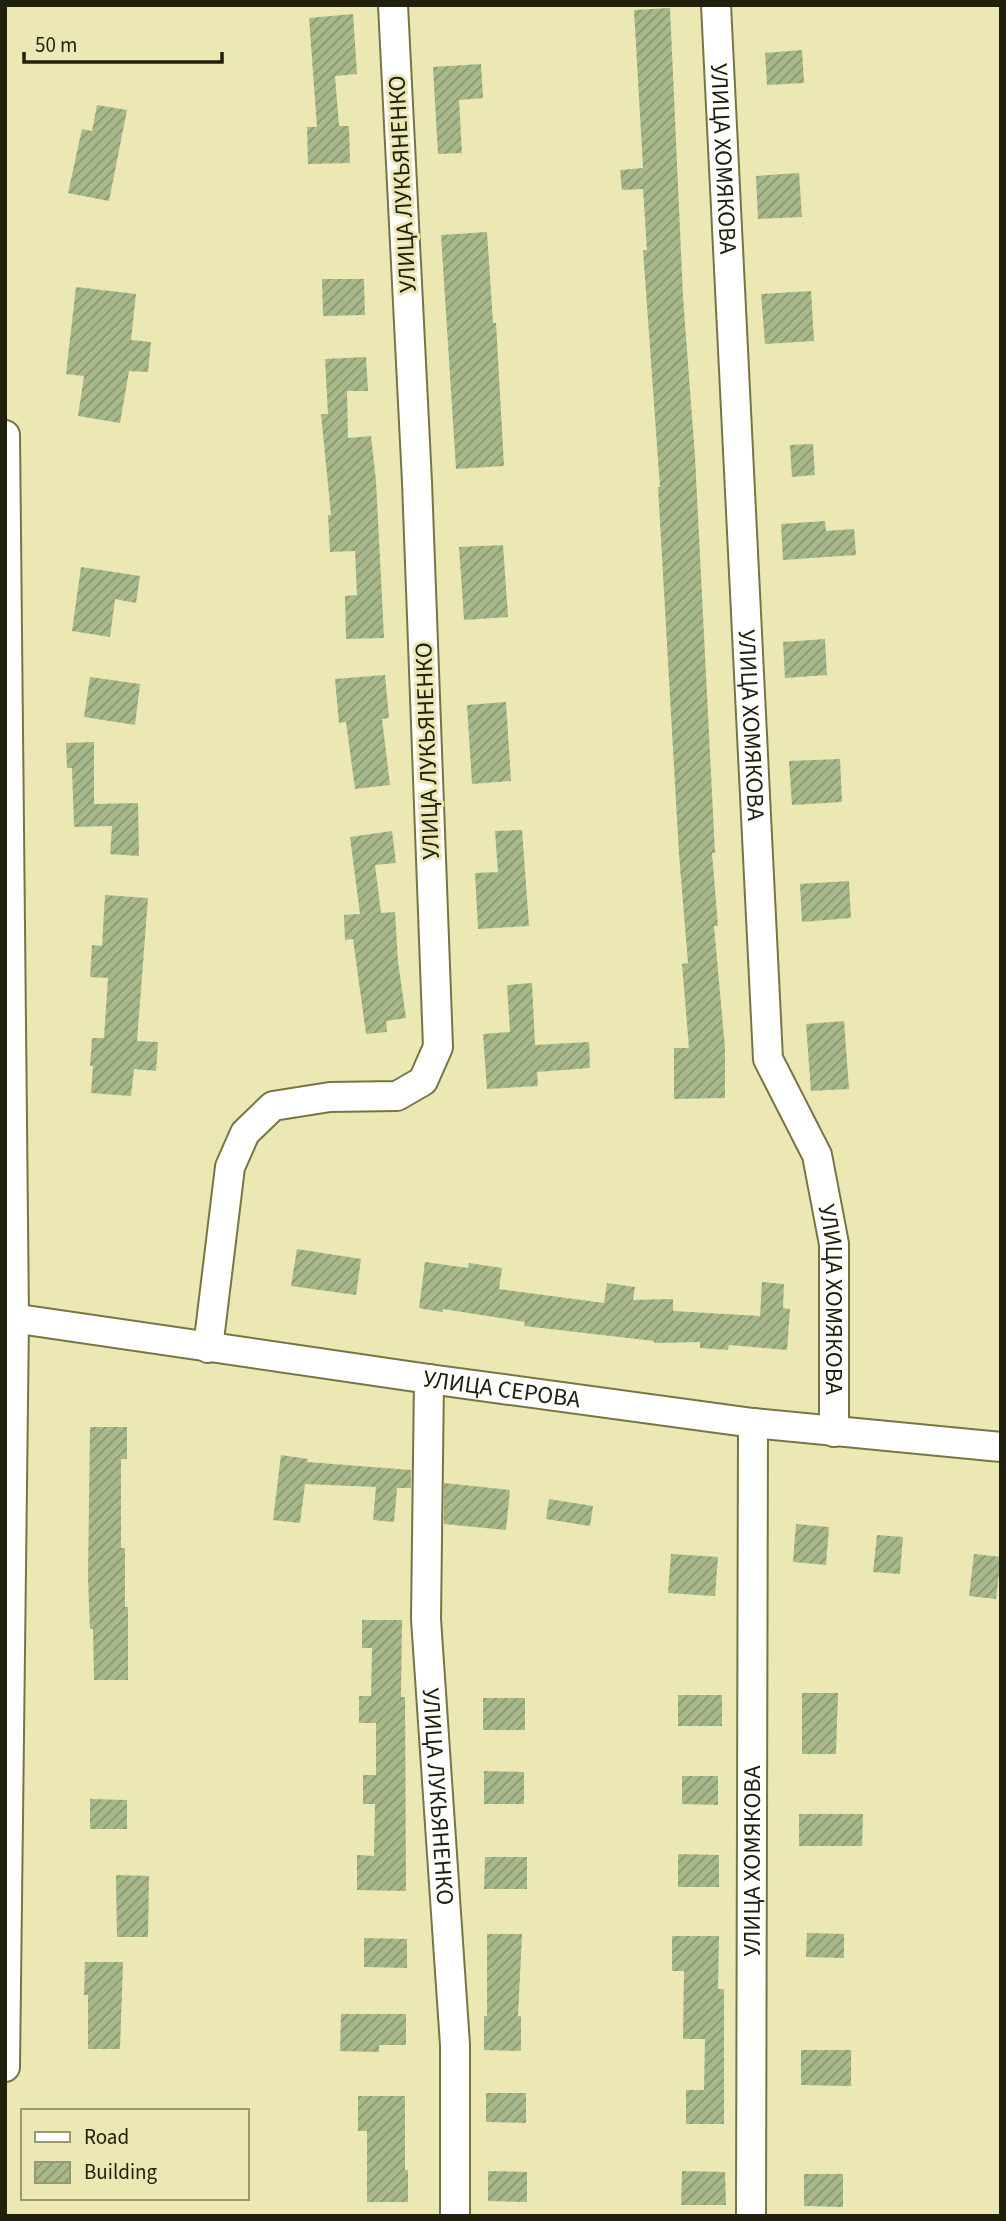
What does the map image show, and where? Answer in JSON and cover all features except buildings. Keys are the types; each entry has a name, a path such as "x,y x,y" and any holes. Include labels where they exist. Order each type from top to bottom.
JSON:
{"street":[{"name":"УЛИЦА ЛУКЬЯНЕНКО","path":"208,1348 230,1167 244,1133 273,1106 330,1097 397,1096 423,1081 438,1047 417,482 393,5"},
{"name":"УЛИЦА ХОМЯКОВА","path":"716,5 768,1059 817,1155 834,1244 834,1433"},
{"path":"5,435 9,1318 5,2067"},
{"name":"УЛИЦА СЕРОВА","path":"9,1318 753,1423 834,1433 1001,1447"},
{"name":"УЛИЦА ЛУКЬЯНЕНКО","path":"429,1379 426,1619 455,2045 455,2216"},
{"name":"УЛИЦА ХОМЯКОВА","path":"751,2216 753,1423"}]}
